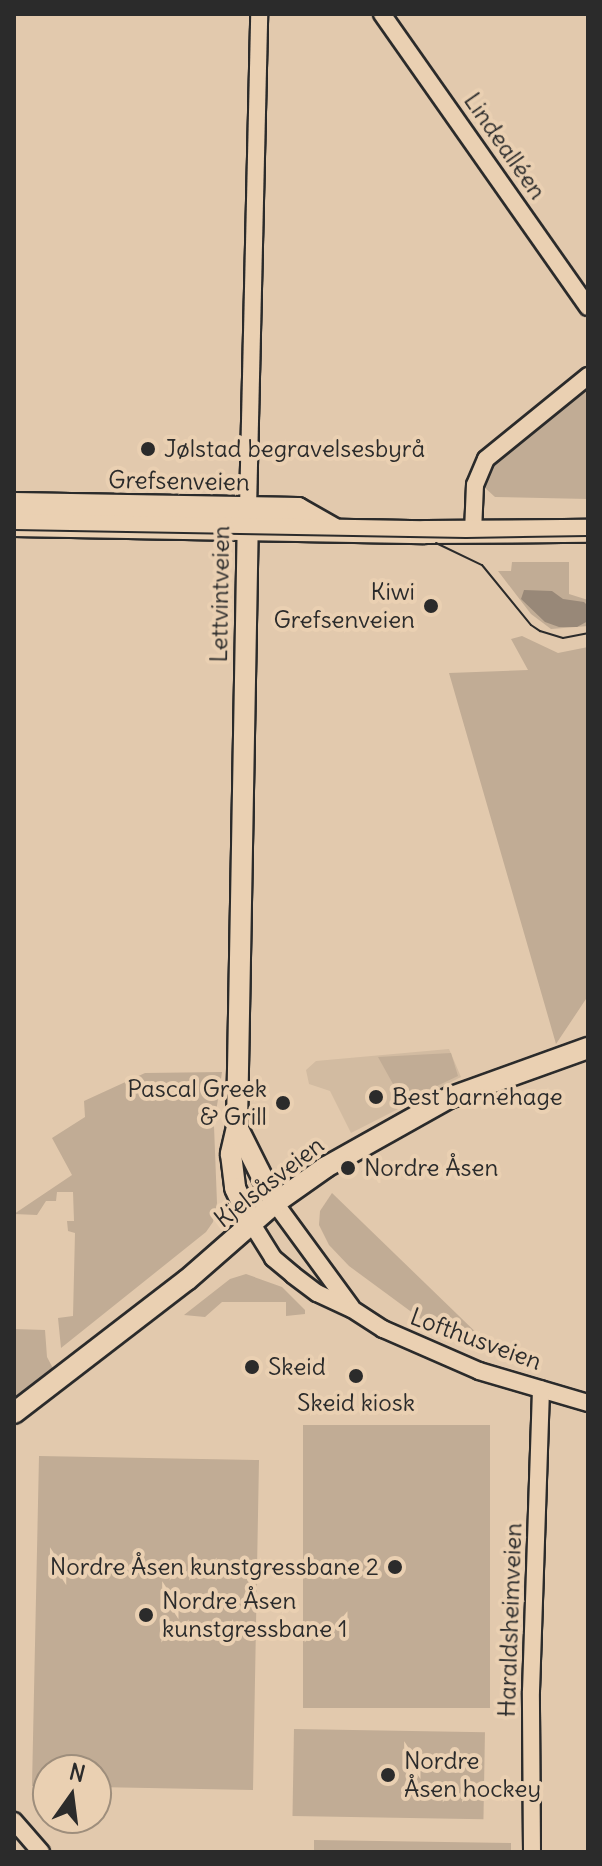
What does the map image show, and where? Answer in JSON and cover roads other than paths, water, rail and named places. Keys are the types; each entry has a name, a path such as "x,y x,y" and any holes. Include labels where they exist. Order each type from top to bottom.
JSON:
{"main road":[{"name":"Grefsenveien","path":"14,504 248,519"},
{"name":"Grefsenveien","path":"14,525 248,519 298,509 338,531 588,531"}],"street":[{"name":"Lettvintveien","path":"252,1224 242,1208 232,1172 237,1127 259,14"},
{"name":"Lindealléen","path":"382,14 588,307"},
{"path":"473,532 475,485 486,459 588,376"},
{"name":"Kjelsåsveien","path":"14,1413 187,1280 275,1203 351,1151 449,1098 588,1048"},
{"name":"Lettvintveien","path":"237,1127 275,1203"},
{"name":"Lofthusveien","path":"275,1203 352,1309"},
{"name":"Lofthusveien","path":"252,1224 273,1258 293,1275 317,1293 352,1309 383,1329 461,1364 588,1403"},
{"name":"Haraldsheimveien","path":"532,1852 531,1691 541,1389"},
{"path":"14,1821 41,1852"}],"tram line":[{"path":"14,530 466,538 588,536"},
{"path":"436,543 482,565 531,625 540,631 563,638 588,633"}],"place":[{"name":"Jølstad begravelsesbyrå","path":"148,449"},
{"name":"Kiwi Grefsenveien","path":"431,606"},
{"name":"Best barnehage","path":"376,1097"},
{"name":"Pascal Greek & Grill","path":"283,1103"},
{"name":"Nordre Åsen","path":"348,1168"},
{"name":"Skeid","path":"252,1367"},
{"name":"Skeid kiosk","path":"356,1376"},
{"name":"Nordre Åsen kunstgressbane 2","path":"395,1567"},
{"name":"Nordre Åsen kunstgressbane 1","path":"146,1615"},
{"name":"Nordre Åsen hockey","path":"388,1775"}]}
